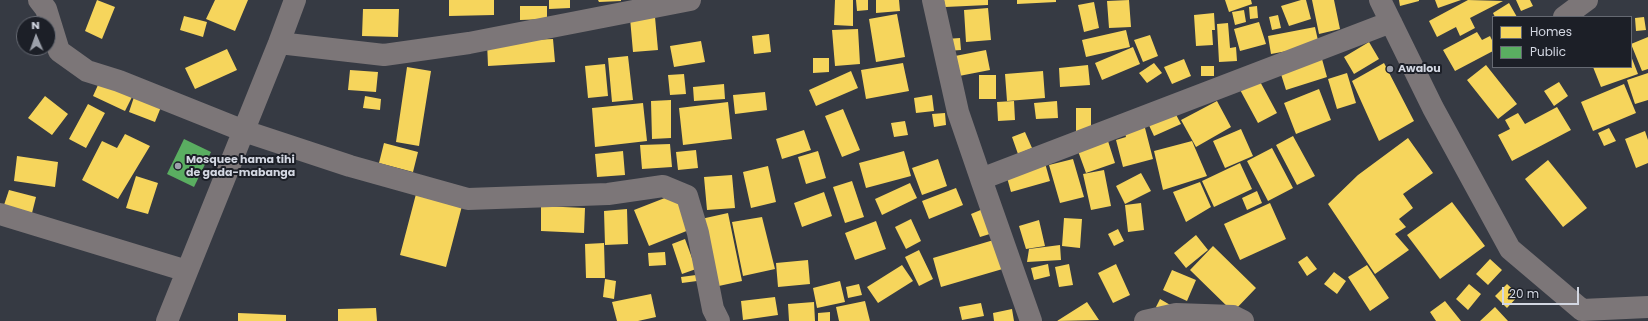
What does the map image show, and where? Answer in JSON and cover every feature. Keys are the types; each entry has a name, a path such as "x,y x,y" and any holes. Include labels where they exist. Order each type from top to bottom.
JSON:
{"street":[{"path":"38,0 46,9 59,51 87,71 119,81 244,131 350,166 468,199 608,194 663,186 688,196 698,233 713,309 719,321"},
{"path":"167,321 280,43 295,0"},
{"path":"280,43 384,55 469,43 690,0"},
{"path":"933,0 958,112 1031,321"},
{"path":"1380,0 1433,108 1510,249 1590,316 1648,307"},
{"path":"1565,16 1587,0"},
{"path":"981,179 1391,22"},
{"path":"0,214 187,271"},
{"path":"1146,321 1176,314 1233,316 1243,321"}],"building: Homes":[{"path":"97,0 115,7 102,39 85,31"},
{"path":"215,0 248,0 235,31 206,19"},
{"path":"449,0 494,0 494,15 449,16"},
{"path":"549,0 570,0 570,8 549,9"},
{"path":"598,0 621,0 621,1 599,2"},
{"path":"835,0 853,0 853,26 834,25"},
{"path":"856,0 868,0 868,10 857,11"},
{"path":"876,0 899,0 900,11 876,13"},
{"path":"944,0 988,0 988,5 945,7"},
{"path":"1017,0 1056,0 1056,2 1017,4"},
{"path":"1129,0 1131,27 1109,28 1107,1"},
{"path":"1225,0 1251,0 1252,4 1229,12"},
{"path":"1306,0 1311,19 1289,26 1281,6"},
{"path":"1312,0 1334,0 1340,29 1319,34"},
{"path":"1399,0 1419,0 1419,1 1400,6"},
{"path":"1435,0 1461,0 1438,8"},
{"path":"1468,0 1503,1 1470,18 1475,28 1460,36 1456,27 1437,37 1429,21"},
{"path":"1516,0 1530,0 1533,6 1521,11"},
{"path":"1094,2 1099,28 1084,32 1078,5"},
{"path":"1509,3 1516,16 1494,16 1493,13"},
{"path":"520,6 547,6 547,19 520,20"},
{"path":"1257,6 1258,18 1250,19 1249,7"},
{"path":"988,8 991,40 966,42 964,10"},
{"path":"363,9 399,9 398,37 362,36"},
{"path":"1244,10 1246,22 1235,25 1232,12"},
{"path":"1214,13 1215,30 1212,30 1213,45 1196,46 1194,15"},
{"path":"897,14 905,57 876,62 869,19"},
{"path":"1278,15 1281,28 1272,30 1269,17"},
{"path":"184,16 207,22 203,37 180,30"},
{"path":"655,17 658,50 633,52 630,18"},
{"path":"1644,17 1646,30 1636,31 1635,18"},
{"path":"1259,22 1266,44 1240,51 1234,29"},
{"path":"1228,23 1230,48 1236,47 1237,61 1219,62 1217,24"},
{"path":"1315,27 1319,45 1271,54 1268,36"},
{"path":"858,29 860,64 835,66 832,30"},
{"path":"1126,30 1130,47 1086,57 1082,40"},
{"path":"1477,32 1482,40 1490,36 1492,40 1492,52 1455,71 1443,50"},
{"path":"769,34 771,52 754,54 752,36"},
{"path":"1150,35 1158,56 1143,62 1134,40"},
{"path":"1648,37 1648,69 1642,71 1632,44"},
{"path":"960,38 961,50 947,51 946,39"},
{"path":"553,39 555,62 488,66 487,42"},
{"path":"701,41 705,62 674,67 670,46"},
{"path":"1369,42 1379,59 1354,74 1344,57"},
{"path":"1133,47 1140,64 1102,80 1095,63"},
{"path":"227,49 237,70 195,89 185,68"},
{"path":"986,50 990,70 959,76 955,56"},
{"path":"628,56 633,100 612,102 608,58"},
{"path":"813,58 829,58 829,72 813,73"},
{"path":"1184,59 1191,76 1172,84 1164,67"},
{"path":"1322,59 1327,77 1286,90 1280,71"},
{"path":"1632,59 1638,74 1601,87 1593,68 1632,68"},
{"path":"903,63 909,91 866,99 861,70"},
{"path":"1154,63 1162,73 1147,83 1139,73"},
{"path":"1384,63 1414,121 1379,141 1352,81"},
{"path":"605,64 608,96 588,98 585,66"},
{"path":"1088,65 1090,85 1060,87 1059,68"},
{"path":"1486,65 1517,104 1498,119 1467,80"},
{"path":"1201,66 1214,66 1214,76 1201,76"},
{"path":"407,67 431,71 419,146 396,142"},
{"path":"350,70 378,72 376,92 348,90"},
{"path":"851,71 858,88 816,106 809,90"},
{"path":"1043,71 1045,98 1007,101 1005,74"},
{"path":"1347,73 1356,103 1337,109 1328,79"},
{"path":"1648,73 1648,100 1635,104 1627,80"},
{"path":"684,74 686,94 670,95 668,75"},
{"path":"979,75 996,75 996,99 979,99"},
{"path":"102,76 135,91 125,111 93,96"},
{"path":"1257,76 1277,113 1258,123 1238,86"},
{"path":"1559,82 1568,96 1554,106 1544,91"},
{"path":"724,84 725,99 694,101 693,87"},
{"path":"1624,84 1636,113 1593,131 1581,102"},
{"path":"1319,89 1331,120 1296,134 1284,103"},
{"path":"765,92 767,110 735,114 733,95"},
{"path":"932,95 934,111 916,113 914,98"},
{"path":"45,96 68,114 52,135 28,118"},
{"path":"365,96 381,99 380,110 363,108"},
{"path":"134,97 161,107 155,122 129,112"},
{"path":"671,100 671,138 652,139 651,101"},
{"path":"1014,101 1015,120 998,121 997,102"},
{"path":"1057,101 1058,118 1036,119 1034,103"},
{"path":"1217,101 1231,127 1196,147 1181,120"},
{"path":"728,102 732,139 683,145 679,108"},
{"path":"643,103 647,141 595,147 592,108"},
{"path":"88,104 105,113 86,148 69,139"},
{"path":"1557,107 1571,130 1512,161 1498,135 1510,129 1505,120 1518,113 1525,124"},
{"path":"1076,108 1091,108 1091,134 1076,135"},
{"path":"843,109 860,150 842,157 825,116"},
{"path":"1173,109 1181,124 1154,136 1147,121"},
{"path":"945,113 946,125 934,127 932,114"},
{"path":"905,121 908,135 894,137 891,123"},
{"path":"1144,124 1153,159 1123,167 1116,140 1126,137 1124,129"},
{"path":"1609,128 1616,141 1604,146 1598,133"},
{"path":"1241,129 1253,156 1225,168 1213,141"},
{"path":"804,130 811,150 782,159 776,139"},
{"path":"1645,131 1648,140 1648,163 1636,168 1625,139"},
{"path":"1025,132 1032,148 1018,154 1012,137"},
{"path":"125,134 150,146 118,199 82,180 102,141 117,148"},
{"path":"1293,136 1315,176 1297,185 1276,145"},
{"path":"1408,138 1433,173 1403,194 1413,208 1399,219 1406,227 1395,234 1409,250 1375,274 1328,204 1358,175"},
{"path":"1108,141 1115,163 1086,173 1078,151"},
{"path":"1192,141 1207,176 1163,190 1154,151"},
{"path":"384,143 418,152 413,172 379,163"},
{"path":"670,144 672,167 642,169 640,145"},
{"path":"1272,148 1293,188 1268,201 1247,161"},
{"path":"696,150 698,168 678,170 676,152"},
{"path":"623,151 625,175 597,177 595,154"},
{"path":"818,151 826,178 806,184 798,157"},
{"path":"904,151 911,176 866,188 859,163"},
{"path":"17,156 58,162 55,187 14,181"},
{"path":"938,159 947,186 922,195 912,168"},
{"path":"1073,159 1084,197 1060,203 1049,165"},
{"path":"1548,160 1587,208 1563,227 1525,179"},
{"path":"1045,163 1050,181 1011,192 1006,174"},
{"path":"1240,163 1252,189 1214,207 1202,181"},
{"path":"768,166 776,202 751,208 743,172"},
{"path":"1104,170 1111,206 1091,210 1083,174"},
{"path":"1141,173 1151,191 1125,204 1116,186"},
{"path":"732,175 735,208 707,210 704,177"},
{"path":"136,176 158,183 148,214 126,208"},
{"path":"852,181 864,217 845,223 833,187"},
{"path":"1200,182 1211,207 1186,222 1173,192"},
{"path":"910,183 917,198 882,215 875,199"},
{"path":"956,188 963,205 929,219 922,201"},
{"path":"9,190 36,197 32,213 4,205"},
{"path":"1257,191 1262,203 1247,210 1242,198"},
{"path":"824,192 832,216 802,227 794,203"},
{"path":"416,194 462,206 446,267 400,255"},
{"path":"675,194 689,230 649,246 634,210"},
{"path":"1452,202 1485,246 1440,279 1407,235"},
{"path":"1141,203 1144,230 1128,232 1125,205"},
{"path":"1270,203 1286,239 1240,260 1224,224"},
{"path":"541,206 585,208 584,233 541,231"},
{"path":"627,209 628,244 605,245 604,211"},
{"path":"983,209 993,233 980,237 971,214"},
{"path":"728,213 742,281 714,287 701,219"},
{"path":"762,217 775,269 743,276 732,222"},
{"path":"1064,218 1082,219 1080,248 1062,246"},
{"path":"911,219 921,241 906,249 895,227"},
{"path":"1039,220 1045,246 1026,249 1019,226"},
{"path":"876,221 886,249 855,260 845,233"},
{"path":"1118,229 1124,241 1114,246 1108,234"},
{"path":"1196,235 1208,250 1186,268 1174,253"},
{"path":"685,239 696,269 682,274 672,244"},
{"path":"997,239 1006,268 941,287 933,258"},
{"path":"604,243 605,278 586,278 585,244"},
{"path":"1060,245 1061,260 1027,262 1029,249"},
{"path":"1213,246 1256,288 1233,312 1190,270"},
{"path":"919,250 933,279 919,286 905,257"},
{"path":"665,252 666,265 649,266 648,253"},
{"path":"1307,256 1317,269 1307,276 1298,262"},
{"path":"1490,259 1502,270 1488,285 1476,274"},
{"path":"808,260 810,284 778,287 776,263"},
{"path":"1048,264 1050,276 1034,280 1031,268"},
{"path":"1069,264 1073,285 1059,287 1055,267"},
{"path":"1116,264 1130,295 1113,303 1098,273"},
{"path":"902,265 913,281 878,303 867,287"},
{"path":"1367,265 1389,298 1370,311 1348,277"},
{"path":"1172,270 1196,280 1187,301 1163,290"},
{"path":"1334,272 1346,281 1337,294 1324,284"},
{"path":"696,275 697,281 682,283 681,277"},
{"path":"605,279 616,281 614,299 603,297"},
{"path":"840,281 845,302 817,308 813,288"},
{"path":"859,284 862,295 848,298 846,287"},
{"path":"1469,284 1481,294 1468,310 1456,299"},
{"path":"1507,284 1519,295 1507,308 1495,296"},
{"path":"651,294 656,317 638,321 617,321 612,302"},
{"path":"775,297 778,315 743,320 741,301"},
{"path":"1160,299 1172,306 1168,313 1156,307"},
{"path":"865,301 870,321 839,321 836,307"},
{"path":"1445,301 1461,321 1436,321 1430,312"},
{"path":"814,302 815,321 789,321 788,304"},
{"path":"1087,302 1099,320 1057,321"},
{"path":"981,303 984,316 962,320 959,307"},
{"path":"1495,307 1508,321 1480,321"},
{"path":"376,308 377,321 338,321 338,309"},
{"path":"1012,309 1014,321 994,321 993,313"},
{"path":"830,312 830,321 818,321 818,313"},
{"path":"238,313 286,315 286,321 238,321"}],"building: Public":[{"path":"184,139 211,152 194,187 167,174"}],"place":[{"name":"Awalou","path":"1390,69"},
{"name":"Mosquee hama tihi de gada-mabanga","path":"178,166"}]}
